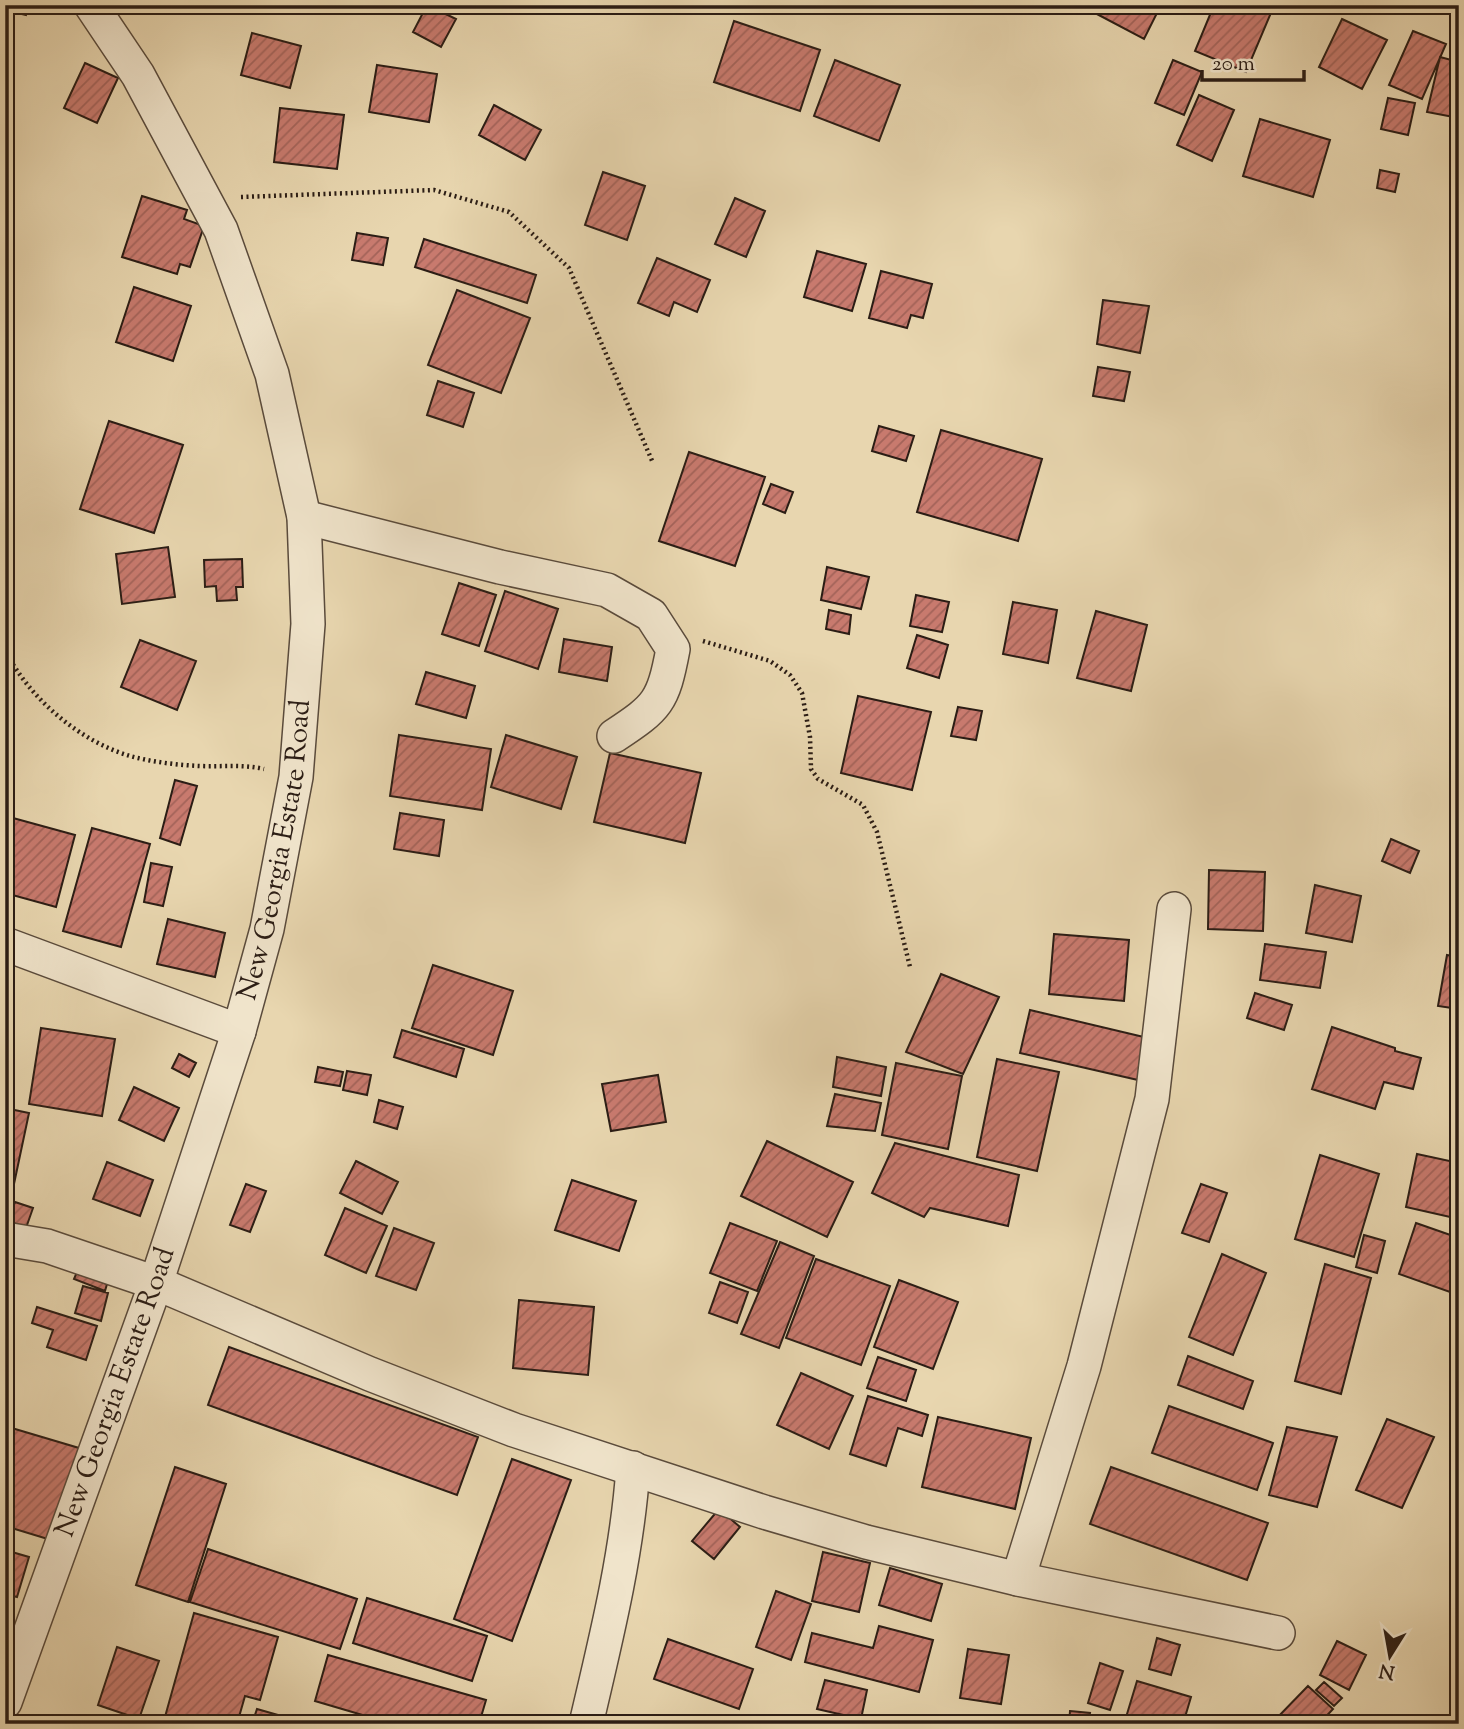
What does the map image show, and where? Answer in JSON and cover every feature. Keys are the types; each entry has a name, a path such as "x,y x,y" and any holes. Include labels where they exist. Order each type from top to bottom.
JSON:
{"street":[{"name":"New Georgia Estate Road","path":"5,1702 156,1283 239,1031 267,929 296,777 308,624 304,517 272,374 221,230 138,75 91,5"},
{"path":"304,517 500,567 607,590 651,615 673,649 666,685 649,713 614,736"},
{"path":"1018,1578 1084,1366 1152,1099 1174,909"},
{"path":"5,944 239,1031"},
{"path":"5,1239 47,1246 156,1283 382,1379 514,1430 764,1512 853,1538 1018,1578 1278,1633"},
{"path":"586,1724 617,1591 630,1515 633,1468"}],"path":[{"path":"204,198 434,190 509,212 569,268 653,463"},
{"path":"659,627 770,661 790,675 802,693 810,737 811,769 818,779 863,806 877,832 910,967"},
{"path":"5,650 13,665 47,706 100,743 141,758 199,766 249,766 296,777"}],"building":[{"path":"5,5 29,5 26,15 5,10"},
{"path":"427,5 456,19 441,47 413,32"},
{"path":"1100,5 1161,5 1144,39 1095,13"},
{"path":"1214,5 1267,5 1273,8 1246,72 1195,51"},
{"path":"1342,19 1387,40 1362,89 1319,67"},
{"path":"734,21 820,50 800,111 714,82"},
{"path":"1413,31 1446,44 1422,99 1389,85"},
{"path":"252,33 301,46 290,88 241,75"},
{"path":"1440,57 1459,62 1459,118 1427,112"},
{"path":"835,60 900,85 879,141 814,116"},
{"path":"1173,60 1202,72 1184,115 1155,103"},
{"path":"85,63 118,78 97,123 64,108"},
{"path":"377,65 437,74 429,122 369,112"},
{"path":"1199,95 1234,110 1212,161 1177,145"},
{"path":"1388,98 1415,103 1408,135 1381,129"},
{"path":"494,105 541,130 525,160 479,135"},
{"path":"280,108 344,115 337,169 274,162"},
{"path":"1260,119 1330,140 1313,197 1243,176"},
{"path":"1380,170 1399,174 1395,192 1377,188"},
{"path":"603,172 645,186 627,240 585,225"},
{"path":"142,196 187,210 184,219 204,226 190,267 180,264 177,274 122,257"},
{"path":"735,198 765,211 746,257 715,244"},
{"path":"357,233 388,238 383,265 352,260"},
{"path":"424,239 536,275 527,303 415,267"},
{"path":"817,251 866,264 852,311 804,297"},
{"path":"657,258 710,280 697,312 674,302 669,316 638,303"},
{"path":"881,271 932,284 923,318 911,315 907,328 869,318"},
{"path":"134,287 191,306 173,361 116,342"},
{"path":"457,290 530,318 501,393 428,365"},
{"path":"1103,300 1149,306 1140,353 1097,344"},
{"path":"1098,367 1130,372 1124,401 1093,396"},
{"path":"438,381 474,393 463,427 427,415"},
{"path":"109,421 183,445 154,533 80,509"},
{"path":"879,426 914,436 906,461 872,451"},
{"path":"941,430 1042,459 1018,541 917,512"},
{"path":"689,452 765,477 735,566 659,541"},
{"path":"771,484 793,492 785,513 763,504"},
{"path":"168,547 175,597 122,604 116,554"},
{"path":"242,559 243,587 236,587 237,600 217,601 216,586 205,587 204,560"},
{"path":"827,567 869,577 861,609 821,600"},
{"path":"459,583 496,595 479,646 442,634"},
{"path":"505,591 558,609 538,669 485,651"},
{"path":"916,595 949,602 942,632 910,626"},
{"path":"1013,602 1057,610 1048,663 1003,654"},
{"path":"829,610 851,615 849,634 826,629"},
{"path":"1096,611 1147,625 1131,691 1077,678"},
{"path":"917,635 948,645 939,678 907,668"},
{"path":"564,639 612,647 607,681 559,672"},
{"path":"140,640 196,661 177,710 121,687"},
{"path":"426,672 475,686 466,718 416,704"},
{"path":"858,696 931,712 912,790 841,773"},
{"path":"958,707 982,711 976,740 951,736"},
{"path":"399,735 491,749 482,810 390,796"},
{"path":"506,735 577,757 561,809 491,787"},
{"path":"610,753 701,773 685,843 594,822"},
{"path":"175,780 197,786 180,845 160,838"},
{"path":"400,813 444,820 439,856 394,849"},
{"path":"13,818 75,835 56,907 5,893 5,844"},
{"path":"92,828 150,844 121,947 63,931"},
{"path":"1391,839 1419,851 1410,873 1382,861"},
{"path":"151,863 172,867 163,906 144,902"},
{"path":"1209,870 1265,872 1263,931 1208,929"},
{"path":"1315,885 1361,896 1352,942 1306,933"},
{"path":"168,919 225,933 215,977 157,964"},
{"path":"1054,934 1129,940 1124,1001 1049,994"},
{"path":"1265,944 1326,952 1320,988 1260,980"},
{"path":"1447,955 1459,957 1459,1009 1438,1006"},
{"path":"433,965 513,991 493,1055 412,1028"},
{"path":"941,974 999,997 963,1074 906,1052"},
{"path":"1255,993 1292,1005 1284,1030 1247,1018"},
{"path":"5,996 12,997 5,1037"},
{"path":"1030,1010 1148,1038 1138,1080 1020,1053"},
{"path":"1332,1027 1421,1058 1413,1089 1384,1082 1375,1109 1312,1089"},
{"path":"41,1028 115,1039 102,1116 29,1104"},
{"path":"402,1030 464,1049 456,1077 394,1057"},
{"path":"179,1054 196,1063 189,1077 172,1068"},
{"path":"837,1057 886,1067 881,1096 833,1087"},
{"path":"997,1059 1059,1072 1037,1171 977,1157"},
{"path":"896,1063 962,1076 948,1149 882,1135"},
{"path":"318,1067 343,1072 340,1086 315,1082"},
{"path":"347,1071 371,1075 367,1095 343,1090"},
{"path":"658,1075 666,1122 611,1131 602,1084"},
{"path":"134,1087 179,1108 164,1141 119,1120"},
{"path":"835,1094 881,1103 875,1131 827,1126"},
{"path":"379,1100 403,1107 397,1129 374,1122"},
{"path":"5,1108 29,1113 7,1217 5,1217"},
{"path":"767,1141 853,1182 827,1237 741,1196"},
{"path":"895,1143 1019,1175 1008,1226 930,1208 924,1217 872,1193"},
{"path":"1417,1154 1459,1163 1459,1219 1406,1207"},
{"path":"1320,1155 1379,1174 1354,1257 1295,1239"},
{"path":"356,1161 398,1182 382,1214 340,1193"},
{"path":"107,1162 153,1180 140,1216 93,1199"},
{"path":"572,1180 636,1201 619,1251 555,1230"},
{"path":"246,1184 266,1191 250,1232 230,1225"},
{"path":"1201,1184 1227,1193 1209,1242 1182,1233"},
{"path":"15,1202 33,1208 26,1228 8,1221"},
{"path":"345,1208 387,1226 366,1273 325,1255"},
{"path":"730,1223 777,1241 757,1291 710,1273"},
{"path":"1416,1223 1459,1238 1459,1268 1450,1292 1399,1274"},
{"path":"394,1228 434,1243 416,1290 376,1276"},
{"path":"1364,1235 1385,1241 1377,1273 1356,1267"},
{"path":"780,1242 814,1256 779,1348 741,1334"},
{"path":"1222,1254 1266,1273 1233,1355 1189,1337"},
{"path":"816,1259 890,1286 861,1365 786,1338"},
{"path":"1325,1264 1371,1278 1341,1394 1295,1381"},
{"path":"77,1272 107,1284 105,1291 74,1279"},
{"path":"899,1280 958,1302 933,1369 874,1347"},
{"path":"720,1282 748,1292 737,1323 709,1313"},
{"path":"83,1286 108,1293 101,1321 75,1313"},
{"path":"519,1300 594,1307 588,1375 513,1368"},
{"path":"37,1307 97,1326 86,1360 47,1347 53,1330 32,1323"},
{"path":"229,1347 478,1437 457,1495 208,1405"},
{"path":"1188,1356 1253,1381 1243,1409 1178,1385"},
{"path":"878,1357 916,1370 906,1401 867,1388"},
{"path":"801,1373 853,1396 829,1449 777,1425"},
{"path":"868,1396 928,1415 922,1436 898,1428 886,1466 850,1454"},
{"path":"1169,1406 1273,1443 1257,1490 1152,1453"},
{"path":"938,1417 1031,1438 1015,1509 922,1487"},
{"path":"1387,1419 1434,1437 1402,1508 1356,1490"},
{"path":"5,1426 79,1448 51,1540 5,1526"},
{"path":"1287,1427 1337,1437 1317,1507 1269,1495"},
{"path":"512,1459 571,1480 512,1641 454,1619"},
{"path":"175,1467 226,1484 188,1602 136,1585"},
{"path":"1111,1467 1268,1523 1247,1580 1090,1524"},
{"path":"719,1509 740,1527 714,1559 692,1541"},
{"path":"208,1549 357,1599 340,1649 190,1602"},
{"path":"5,1550 29,1557 17,1597 5,1594"},
{"path":"823,1552 870,1563 859,1612 812,1601"},
{"path":"890,1568 942,1584 931,1621 879,1605"},
{"path":"776,1591 811,1604 791,1660 756,1647"},
{"path":"367,1598 487,1636 472,1681 353,1643"},
{"path":"194,1613 278,1637 260,1700 245,1696 237,1724 163,1724"},
{"path":"879,1626 933,1640 919,1692 805,1662 812,1633 873,1648"},
{"path":"1157,1638 1180,1645 1171,1675 1149,1669"},
{"path":"668,1639 753,1669 739,1709 654,1679"},
{"path":"1337,1641 1366,1655 1349,1690 1320,1675"},
{"path":"117,1647 159,1661 139,1719 98,1705"},
{"path":"968,1649 1009,1655 1001,1704 960,1698"},
{"path":"328,1655 486,1700 479,1724 393,1724 315,1701"},
{"path":"1100,1663 1123,1671 1110,1710 1088,1703"},
{"path":"825,1680 867,1690 861,1719 817,1709"},
{"path":"1137,1681 1191,1697 1183,1724 1124,1724"},
{"path":"1324,1682 1342,1698 1334,1706 1316,1690"},
{"path":"1308,1686 1333,1709 1319,1724 1277,1724 1274,1721"},
{"path":"257,1709 292,1719 291,1724 252,1724"},
{"path":"1070,1711 1090,1713 1088,1724 1069,1724"}]}
